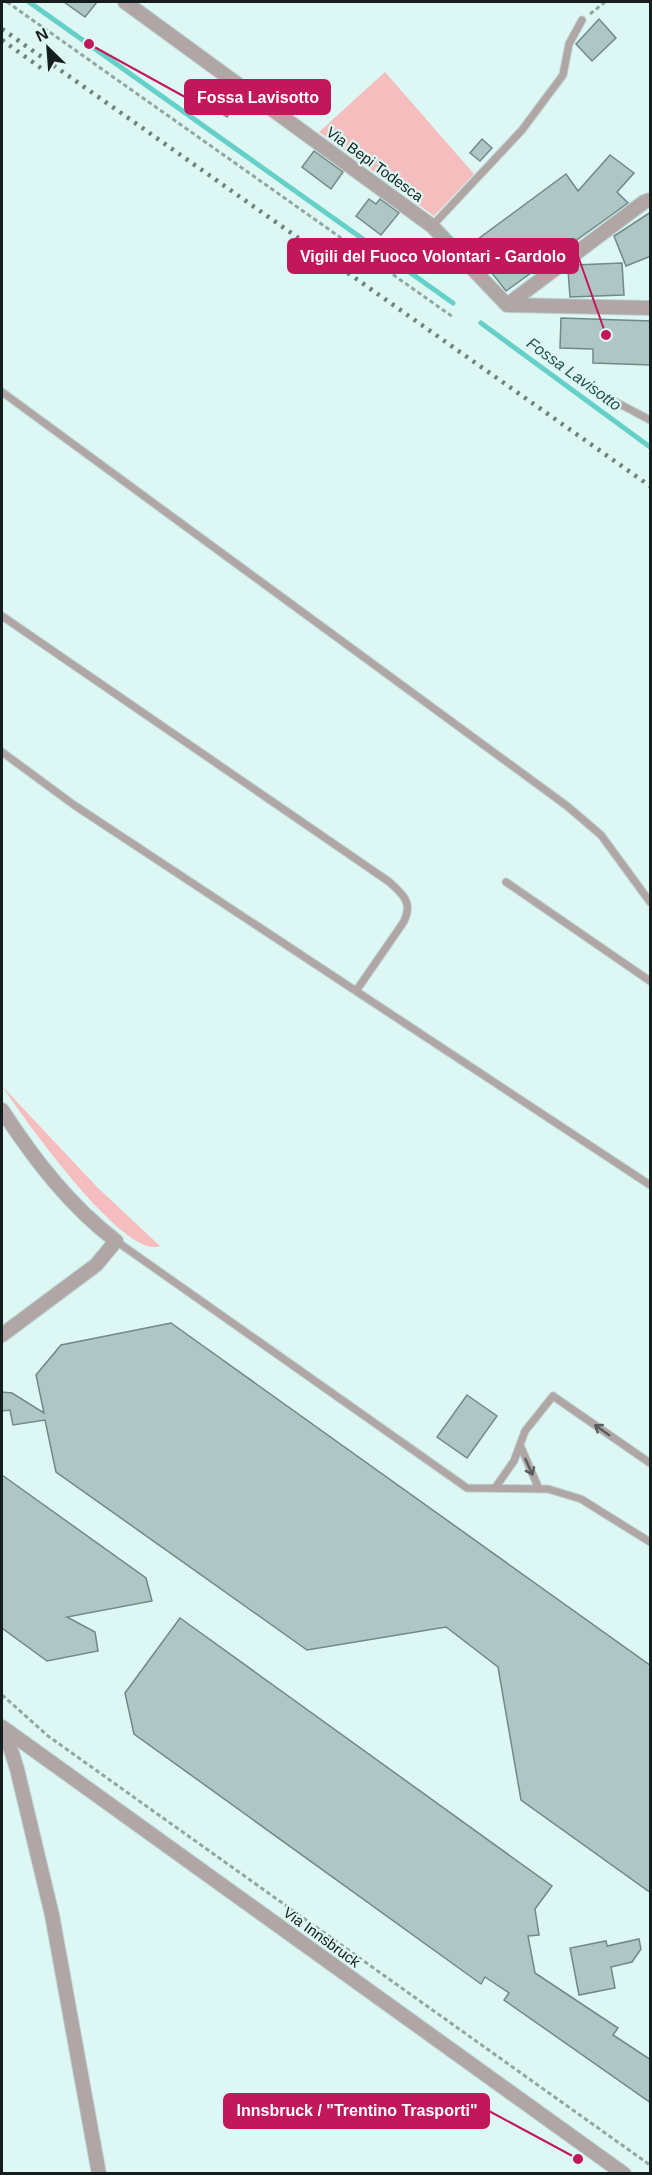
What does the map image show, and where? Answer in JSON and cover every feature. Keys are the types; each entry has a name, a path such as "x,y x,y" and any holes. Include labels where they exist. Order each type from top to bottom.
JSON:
{"street":[{"name":"Via Bepi Todesca","path":"125,2 432,226 507,305"},
{"path":"507,305 644,202 651,200"},
{"path":"507,305 651,308"},
{"path":"2,1110 25,1146 70,1201 116,1241 96,1265 2,1335"},
{"path":"3,1729 17,1769 52,1915 99,2174"},
{"name":"Via Innsbruck","path":"3,1729 624,2174"}],"lane":[{"path":"432,226 522,130 563,75 569,44 582,20"},
{"path":"2,392 567,806 601,835 651,902"},
{"path":"614,401 651,420"},
{"path":"2,616 388,881 406,897 409,912 356,991"},
{"path":"2,752 74,806 651,1185"},
{"path":"506,882 651,981"},
{"path":"116,1241 192,1292 467,1488 539,1489 581,1499 651,1542"},
{"path":"495,1488 514,1461 525,1431 553,1396 651,1463"},
{"path":"520,1445 539,1489"}],"path":[{"path":"7,2 453,317"},
{"path":"582,20 605,2"},
{"path":"2,1695 48,1736 651,2165"}],"shaded area":[{"path":"385,72 474,174 434,216 319,132"},
{"path":"2,1086 98,1188 160,1246 144,1245 123,1231 99,1209 51,1153"}],"building":[{"path":"64,2 97,2 85,17"},
{"path":"599,19 616,38 592,61 576,44"},
{"path":"220,82 241,98 227,117 206,103"},
{"path":"482,139 492,148 480,161 470,153"},
{"path":"314,151 343,172 331,189 302,167"},
{"path":"610,155 634,173 617,192 628,203 506,291 470,245 566,174 578,191"},
{"path":"369,199 376,204 380,199 399,213 381,235 356,216"},
{"path":"651,212 651,256 626,266 614,236"},
{"path":"622,263 624,295 570,297 568,270 575,265"},
{"path":"561,318 651,321 651,365 593,363 593,349 560,348"},
{"path":"171,1323 651,1666 651,1893 521,1800 498,1667 446,1627 307,1650 56,1472 45,1420 13,1425 10,1410 2,1411 2,1392 12,1393 44,1413 36,1375 61,1345"},
{"path":"467,1395 497,1416 467,1458 437,1437"},
{"path":"2,1475 146,1578 152,1601 67,1617 95,1632 98,1651 47,1661 2,1628"},
{"path":"180,1618 552,1886 535,1909 539,1935 528,1936 535,1973 618,2028 613,2035 651,2060 651,2103 504,2000 509,1993 485,1977 481,1984 134,1734 125,1693"},
{"path":"639,1939 641,1949 632,1962 611,1967 615,1988 579,1995 570,1948 606,1941 607,1946"}],"waterway":[{"name":"Fossa Lavisotto","path":"29,2 453,303"},
{"name":"Fossa Lavisotto","path":"481,323 650,447"}],"railway":[{"path":"2,29 650,486"},
{"path":"2,40 41,68"}],"place":[{"name":"Fossa Lavisotto","path":"89,44"},
{"name":"Vigili del Fuoco Volontari - Gardolo","path":"606,335"},
{"name":"Innsbruck / \"Trentino Trasporti\"","path":"578,2159"}]}
